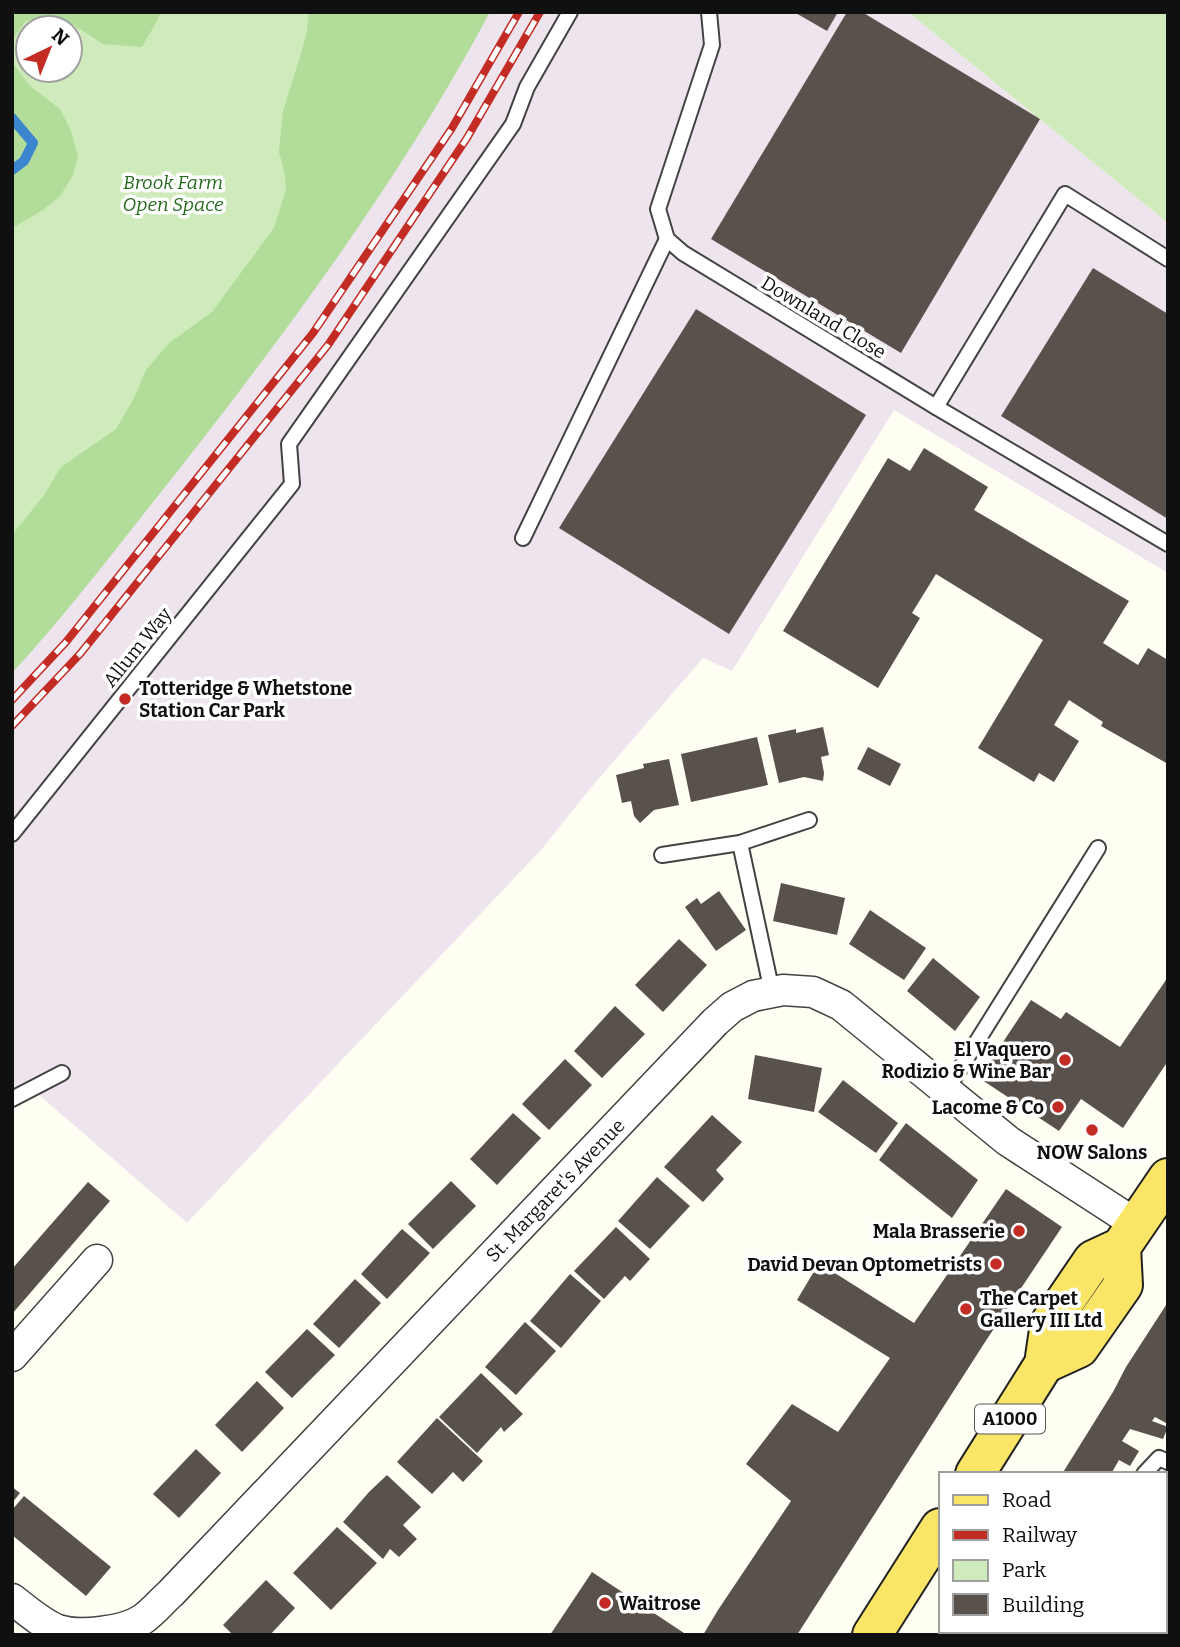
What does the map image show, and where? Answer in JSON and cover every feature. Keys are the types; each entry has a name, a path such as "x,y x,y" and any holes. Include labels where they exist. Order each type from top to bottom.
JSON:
{"main road":[{"path":"1128,1236 1168,1178"},
{"name":"A1000","path":"976,1472 1044,1364 1079,1348 1123,1284 1128,1236"},
{"path":"872,1635 939,1530"}],"street":[{"name":"St. Margaret's Avenue","path":"12,1599 58,1630 88,1633 114,1630 141,1620 171,1593 715,1022 732,1007 753,996 783,990 813,992 841,1005 1128,1236"},
{"path":"13,1354 97,1260"}],"lane":[{"name":"Allum Way","path":"12,834 292,484 289,444 513,124 527,87 570,12"},
{"path":"523,538 667,239 658,209 712,45 709,12"},
{"path":"936,407 1065,194 1168,259"},
{"name":"Downland Close","path":"667,239 683,253 1168,544"},
{"path":"662,855 740,843 809,820"},
{"path":"740,843 772,992"},
{"path":"946,1091 1098,848"},
{"path":"12,1099 62,1073"},
{"path":"1146,1472 1159,1458 1168,1462"}],"shaded area":[{"path":"487,12 908,12 1168,223 1168,573 894,410 732,671 703,658 541,850 187,1223 38,1094 12,1107 12,659"}],"green space":[{"name":"Brook Farm Open Space","path":"12,12 487,12 12,658"},
{"path":"12,12 162,12 142,47 103,44 84,32 84,14 14,14 12,53"},
{"path":"309,12 490,12 421,131 305,303 118,546 12,673 12,535 45,494 60,468 116,429 146,370 169,343 212,312 274,228 286,189 279,152 283,111 307,31"},
{"path":"908,12 1168,12 1168,223"},
{"path":"12,62 14,84 28,84 60,109 71,131 78,156 73,175 60,196 43,210 12,228"}],"building":[{"path":"794,12 838,12 827,31"},
{"path":"847,12 862,12 1040,119 901,353 711,239"},
{"path":"1093,268 1168,314 1168,519 1001,416"},
{"path":"696,309 866,415 729,634 559,528"},
{"path":"924,448 988,487 974,510 1129,601 1103,643 1138,665 1148,648 1168,660 1168,764 1101,726 1103,722 1069,700 1054,725 1079,741 1054,782 1039,773 1034,782 978,748 1043,640 936,574 912,613 920,618 878,688 783,631 888,458 910,471"},
{"path":"823,727 829,755 821,757 823,781 804,777 779,783 768,735"},
{"path":"757,737 768,785 691,802 681,754"},
{"path":"868,747 901,764 890,786 857,769"},
{"path":"669,759 679,805 654,810 640,823 634,816 631,801 622,803 616,775 644,768 643,764"},
{"path":"781,883 845,898 837,935 773,921"},
{"path":"719,891 746,930 716,951 685,907 697,898 701,904"},
{"path":"870,910 926,948 904,980 849,944"},
{"path":"679,939 707,965 663,1012 635,985"},
{"path":"933,958 980,997 955,1031 907,991"},
{"name":"El Vaquero Rodizio & Wine Bar","path":"1168,977 1168,1061 1123,1128 1081,1099 1059,1131 979,1078 1031,1000 1061,1019 1066,1012 1120,1047"},
{"path":"615,1006 645,1034 602,1078 574,1051"},
{"path":"755,1055 822,1068 814,1112 748,1099"},
{"path":"565,1059 592,1085 549,1130 522,1104"},
{"path":"843,1080 898,1123 876,1153 818,1112"},
{"path":"513,1113 541,1138 497,1185 470,1159"},
{"path":"712,1115 742,1142 716,1170 724,1179 703,1202 664,1167"},
{"path":"906,1123 978,1180 952,1218 879,1160"},
{"path":"657,1177 690,1206 650,1249 618,1221"},
{"path":"451,1181 476,1206 433,1249 408,1224"},
{"path":"88,1182 110,1201 12,1314 12,1269"},
{"path":"1006,1189 1062,1227 797,1635 703,1635 791,1501 746,1464 792,1404 838,1432 890,1358 797,1300 819,1263 914,1323"},
{"path":"616,1227 650,1259 630,1281 625,1276 604,1299 574,1271"},
{"path":"402,1229 430,1253 387,1299 361,1274"},
{"path":"570,1274 601,1301 561,1348 530,1321"},
{"path":"355,1279 381,1303 339,1348 313,1324"},
{"path":"1168,1302 1168,1424 1155,1417 1152,1421 1168,1427 1163,1439 1130,1429 1122,1441 1139,1451 1130,1466 1119,1460 1112,1472 1063,1472 1113,1392"},
{"path":"525,1322 556,1351 516,1395 485,1367"},
{"path":"307,1329 335,1355 292,1398 265,1372"},
{"path":"481,1373 523,1414 504,1432 501,1427 477,1453 439,1417"},
{"path":"257,1381 284,1408 242,1452 215,1425"},
{"path":"437,1418 483,1461 463,1482 453,1472 432,1494 397,1462"},
{"path":"196,1449 221,1473 179,1518 153,1494"},
{"path":"387,1475 421,1507 403,1525 417,1539 399,1557 390,1549 383,1559 343,1522"},
{"path":"12,1487 20,1493 12,1503"},
{"path":"1168,1494 1168,1567 1166,1567"},
{"path":"24,1496 111,1567 86,1596 12,1535 12,1510"},
{"path":"337,1527 377,1563 331,1610 293,1573"},
{"name":"Waitrose","path":"592,1572 687,1635 550,1635"},
{"path":"266,1580 295,1608 270,1635 233,1635 223,1625"},
{"path":"1020,1633 1022,1635 962,1635"}],"waterway":[{"path":"12,118 33,143 24,161 12,170"}],"railway":[{"path":"12,700 66,642 313,333 452,128 519,12"},
{"path":"12,726 80,654 328,345 467,138 540,12"}],"place":[{"name":"Totteridge & Whetstone Station Car Park","path":"125,699"},
{"name":"El Vaquero Rodizio & Wine Bar","path":"1065,1060"},
{"name":"Lacome & Co","path":"1058,1107"},
{"name":"NOW Salons","path":"1092,1130"},
{"name":"Mala Brasserie","path":"1019,1231"},
{"name":"David Devan Optometrists","path":"996,1264"},
{"name":"The Carpet Gallery III Ltd","path":"966,1309"},
{"name":"Waitrose","path":"605,1603"}]}
